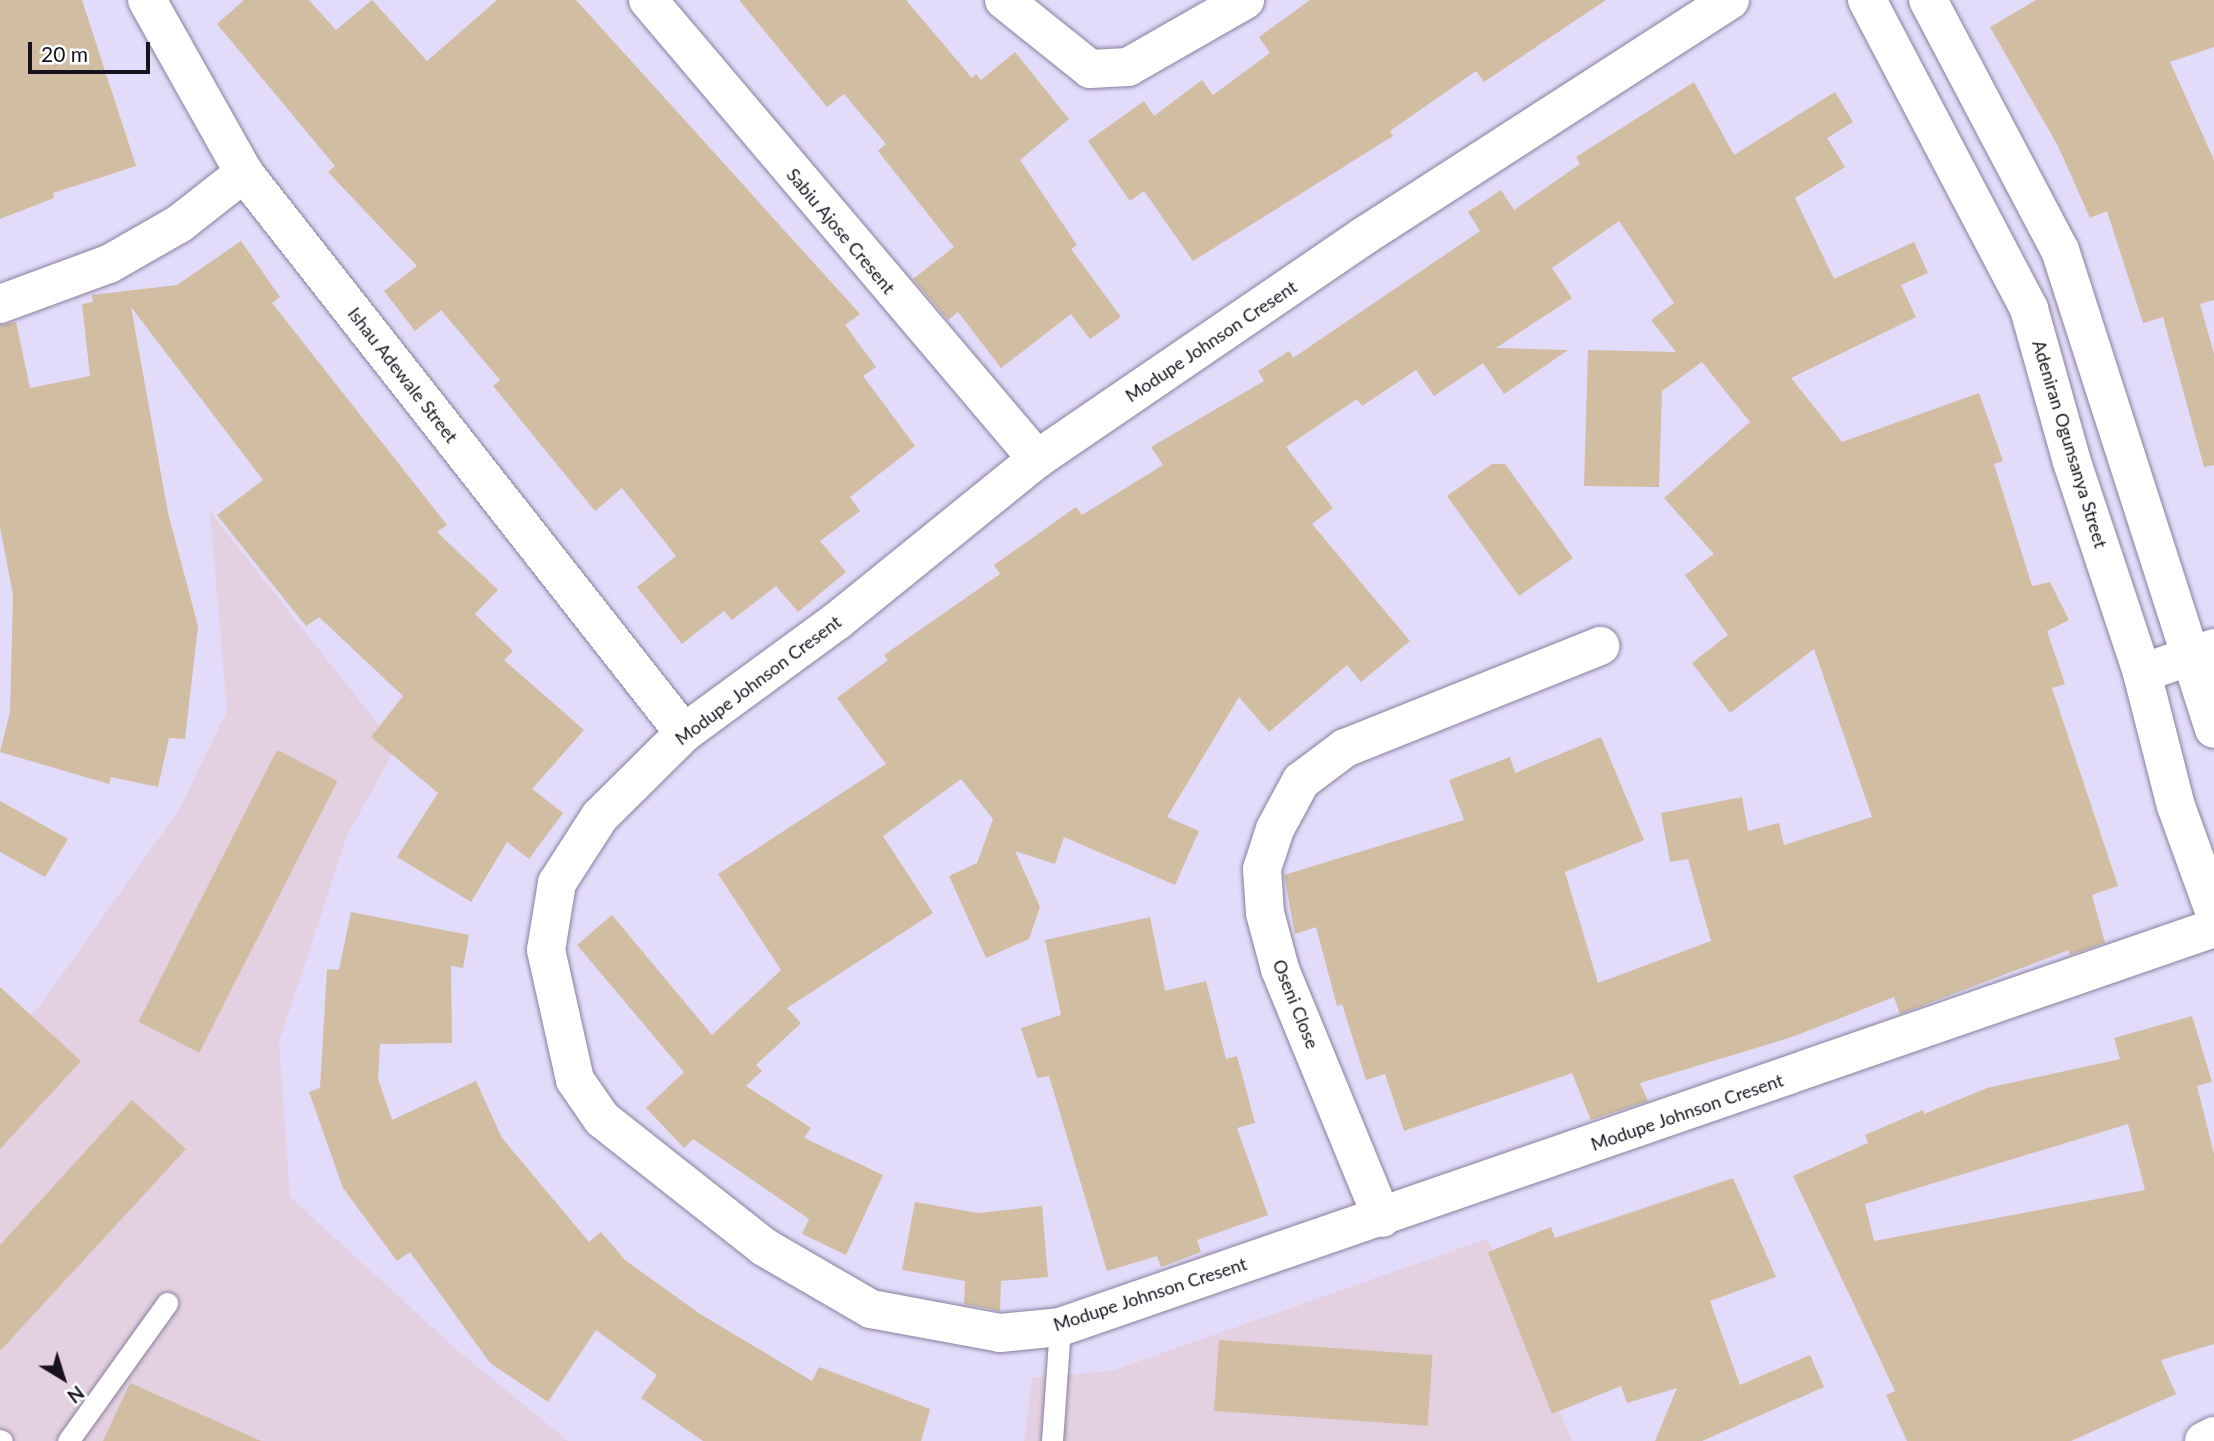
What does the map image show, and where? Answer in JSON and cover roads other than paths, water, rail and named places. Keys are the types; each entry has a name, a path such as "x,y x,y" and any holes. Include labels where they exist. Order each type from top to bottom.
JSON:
{"street":[{"name":"Ishau Adewale Street","path":"147,0 244,173 684,733"},
{"name":"Sabiu Ajose Cresent","path":"648,0 1037,459"},
{"path":"1004,0 1090,69 1128,67 1245,0"},
{"name":"Modupe Johnson Cresent","path":"1730,0 1364,236 1037,459 837,621 684,733 600,817 557,883 545,950 575,1080 602,1119 674,1181 764,1247 871,1309 1000,1333 1060,1327 1382,1218 2214,928"},
{"name":"Adeniran Ogunsanya Street","path":"1867,0 2029,309 2072,462 2142,673 2176,806 2214,911"},
{"path":"1928,0 2060,250 2203,651 2214,729"},
{"path":"0,304 109,264 179,224 244,173"},
{"name":"Oseni Close","path":"1382,1218 1280,969 1265,913 1262,869 1275,829 1301,781 1345,748 1600,646"},
{"path":"2142,673 2203,651"},
{"path":"2204,1441 2214,1436"}],"lane":[{"path":"68,1441 167,1303"},
{"path":"1052,1441 1060,1327"}]}
